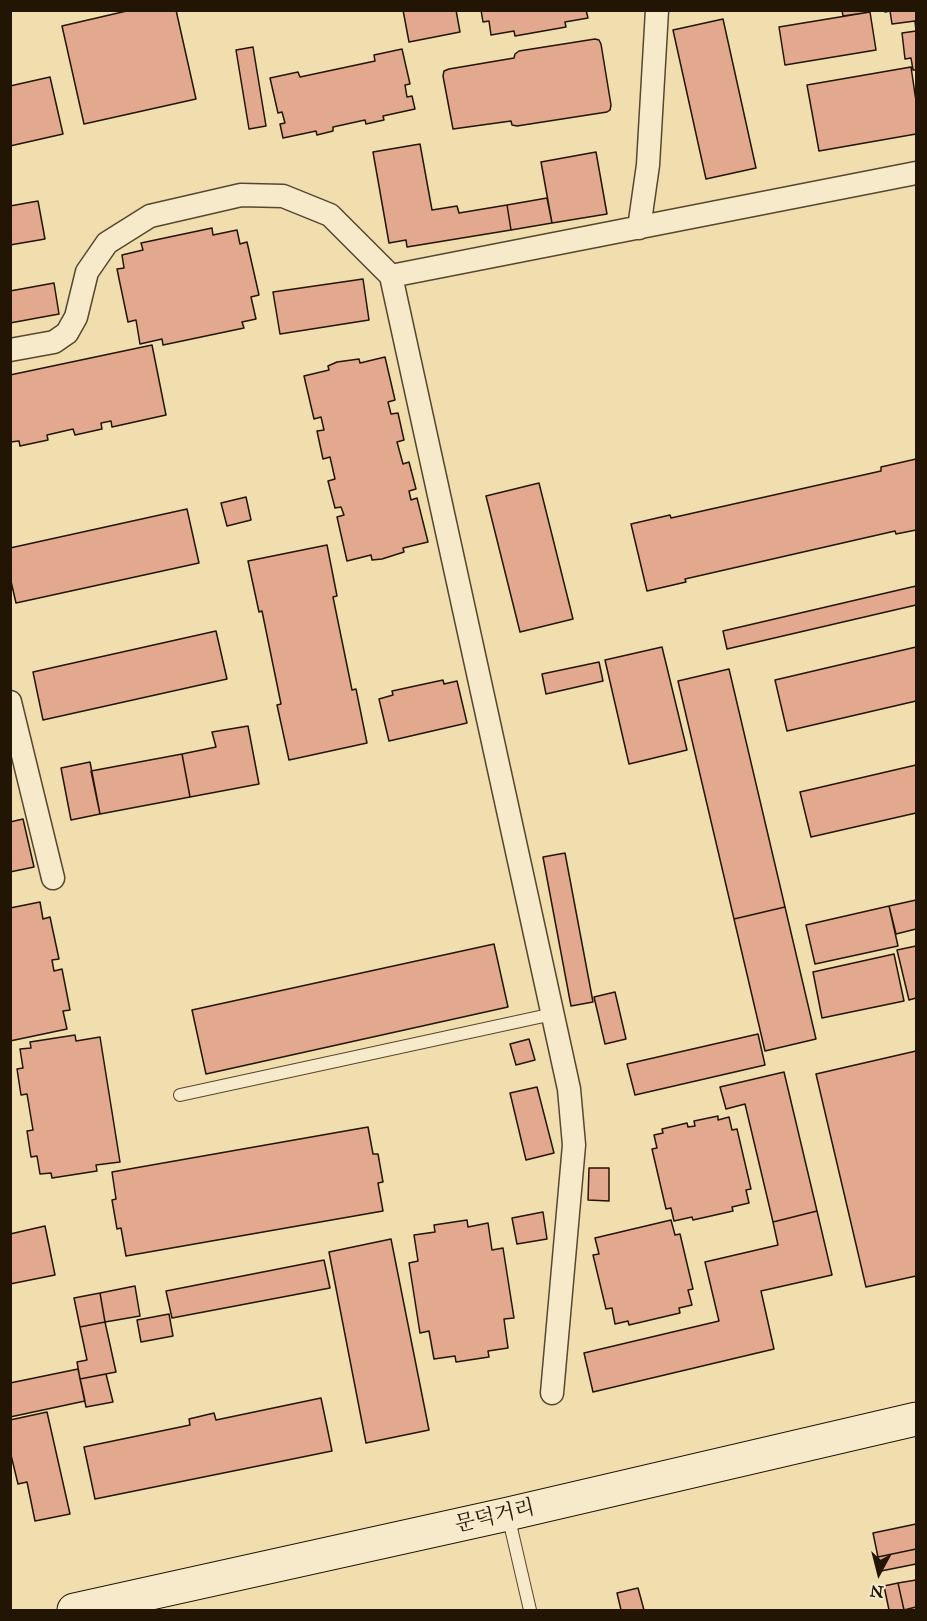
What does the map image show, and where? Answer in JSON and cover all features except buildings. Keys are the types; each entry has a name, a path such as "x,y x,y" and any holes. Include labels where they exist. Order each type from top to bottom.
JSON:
{"main road":[{"name":"문덕거리","path":"74,1611 508,1514 916,1419"}],"street":[{"path":"639,228 648,165 657,10"},
{"path":"391,276 916,173"},
{"path":"10,350 54,342 67,333 76,317 87,272 107,243 150,216 241,195 283,196 330,215 391,276 569,1089 573,1145 552,1393"},
{"path":"10,702 53,878"}],"lane":[{"path":"180,1095 553,1014"},
{"path":"508,1514 530,1611"}]}
